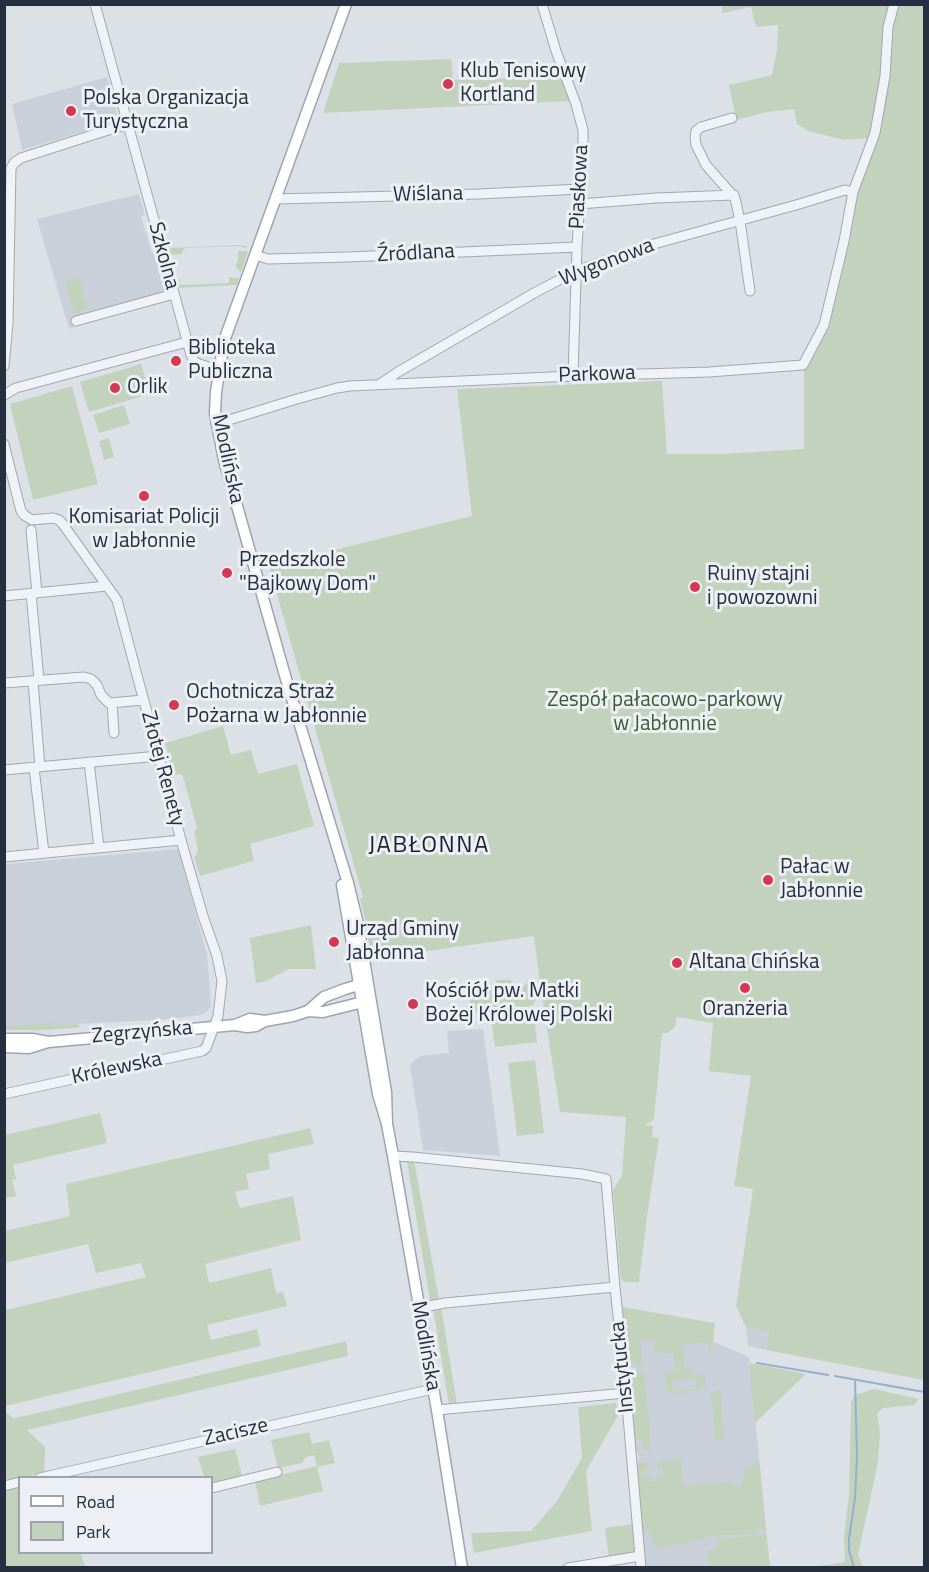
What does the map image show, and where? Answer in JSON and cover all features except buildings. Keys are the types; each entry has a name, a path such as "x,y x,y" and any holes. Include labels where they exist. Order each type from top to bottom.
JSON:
{"main road":[{"name":"Modlińska","path":"346,4 224,341 215,406 216,424 224,460 358,924 378,1094 393,1156 462,1568"},
{"name":"Modlińska","path":"337,849 359,985 366,998"},
{"name":"Zegrzyńska","path":"308,1011 324,997 359,985"},
{"name":"Zegrzyńska","path":"4,1039 49,1042 235,1025 251,1027 265,1021 308,1011 323,1012 366,998"},
{"name":"Zegrzyńska","path":"4,1047 36,1047 49,1042"}],"street":[{"name":"Szkolna","path":"94,4 187,342 194,361 219,370"},
{"name":"Piaskowa","path":"542,4 583,130 573,376"},
{"path":"853,192 875,133 885,76 888,27 894,4"},
{"path":"732,118 701,127 696,131 695,137 696,145 706,165 734,195 750,291"},
{"path":"4,366 8,323 8,168 24,156 127,124"},
{"name":"Wiślana","path":"275,199 581,189"},
{"name":"Wygonowa","path":"380,384 576,270 654,244 845,190 853,192"},
{"name":"Parkowa","path":"216,424 337,388 380,384 709,372 803,364 824,325 853,192"},
{"path":"580,204 734,195"},
{"name":"Źródlana","path":"255,255 268,259 577,247"},
{"path":"76,321 174,294"},
{"path":"6,390 187,342"},
{"name":"Złotej Renety","path":"4,444 21,511 32,520 53,518 59,520 117,600 181,840 217,956 222,981 219,1016 215,1027"},
{"path":"31,530 37,767 44,853"},
{"path":"4,596 107,586"},
{"path":"4,683 84,677 97,685 104,700 109,703 144,700"},
{"path":"112,703 114,733"},
{"path":"4,770 159,756"},
{"path":"89,762 99,848"},
{"path":"4,857 181,840"},
{"name":"Królewska","path":"4,1094 198,1052 206,1048 215,1027"},
{"path":"4,1053 25,1048"},
{"name":"Instytucka","path":"393,1156 413,1156 582,1174 606,1179 641,1568"},
{"path":"419,1308 445,1303 615,1287"},
{"name":"Zacisze","path":"51,1476 433,1389"},
{"path":"437,1410 626,1393"},
{"path":"213,1488 277,1472"},
{"path":"568,1568 640,1556"}],"shaded area":[{"path":"107,77 119,121 22,150 12,104"},
{"path":"139,194 145,215 141,217 151,250 161,267 166,290 69,329 37,219"},
{"path":"178,849 207,954 211,1006 207,1011 201,1015 170,1019 5,1028 5,864"},
{"path":"483,1029 500,1156 423,1150 410,1065 420,1056 449,1053 447,1031"},
{"path":"746,1327 769,1331 766,1350 748,1346"},
{"path":"624,1330 702,1337 749,1357 770,1567 646,1567 636,1463 639,1460 638,1452 635,1452 630,1373 636,1372 636,1368 631,1368 631,1364 627,1362"}],"green space":[{"name":"Zespół pałacowo-parkowy w Jabłonnie","path":"721,5 924,5 924,1380 766,1350 769,1332 746,1327 736,1306 753,1189 734,1186 751,1076 709,1071 713,1023 677,1017 675,1027 667,1033 662,1033 654,1119 645,1126 653,1125 652,1137 659,1138 639,1282 621,1280 613,1190 622,1176 626,1117 560,1112 534,936 371,959 360,899 363,897 269,566 472,516 457,389 662,381 667,454 722,454 804,449 804,369 825,326 856,189 870,153 866,138 844,140 808,131 797,124 794,109 767,112 736,120 729,85 772,75 777,50 778,25 756,27 751,7 723,13"},
{"name":"Klub Tenisowy Kortland","path":"451,59 453,80 561,77 571,101 323,113 339,63"},
{"path":"237,245 247,246 247,248 238,246 185,248 181,254 170,255 167,248"},
{"path":"238,251 248,252 241,272 236,267"},
{"path":"79,277 88,310 74,314 65,280"},
{"path":"229,277 239,278 237,285 175,288 174,284 179,279 180,285 229,283"},
{"name":"Orlik","path":"141,364 150,394 89,412 80,382"},
{"path":"72,386 98,484 33,500 10,404"},
{"path":"124,405 130,424 99,433 93,415"},
{"path":"109,438 114,457 104,460 99,441"},
{"path":"223,726 231,755 251,750 258,774 297,764 314,826 250,844 254,861 200,876 194,857 198,849 194,831 197,828 183,776 173,775 165,743"},
{"path":"311,925 316,969 289,969 264,982 256,983 250,938"},
{"path":"497,980 511,980 514,987 519,989 530,982 529,991 536,999 533,1005 471,1011 469,996 471,989 478,986 493,986"},
{"path":"534,1014 537,1042 495,1047 491,1019"},
{"path":"52,1023 53,1025 78,1024 80,1026 40,1030 5,1030 5,1027"},
{"path":"173,1023 111,1031 101,1027 115,1029"},
{"path":"535,1060 544,1133 517,1136 508,1063"},
{"path":"100,1113 107,1143 13,1165 16,1179 12,1180 16,1196 5,1198 5,1135"},
{"path":"310,1128 314,1144 268,1154 270,1169 246,1174 249,1189 235,1192 240,1208 293,1196 301,1240 205,1264 209,1283 271,1268 276,1293 283,1292 287,1306 207,1325 211,1340 257,1329 261,1346 5,1406 5,1310 146,1277 141,1263 96,1273 88,1244 5,1263 5,1231 70,1216 66,1184"},
{"path":"414,1160 439,1300 430,1301 407,1161"},
{"path":"441,1307 457,1404 449,1405 433,1308"},
{"path":"622,1307 715,1323 709,1355 707,1342 683,1345 685,1370 691,1369 692,1375 705,1374 705,1388 696,1391 695,1378 672,1381 673,1391 693,1389 694,1385 695,1391 673,1394 665,1388 664,1373 675,1372 673,1353 654,1352 653,1339 640,1341 643,1365 638,1367 637,1362 631,1364 627,1362"},
{"path":"346,1341 348,1356 27,1430 45,1447 44,1473 18,1476 18,1479 5,1482 4,1411 13,1418"},
{"path":"750,1363 806,1374 755,1423 750,1377"},
{"path":"643,1371 651,1450 643,1450 642,1439 634,1440 629,1376 630,1373"},
{"path":"874,1389 919,1399 914,1405 883,1408 877,1413 880,1433 878,1462 858,1555 863,1567 812,1567 845,1562 844,1537 849,1495 851,1402 855,1395"},
{"path":"720,1390 724,1437 717,1440 715,1439 711,1395"},
{"path":"616,1403 619,1414 586,1471 592,1531 474,1553 471,1533 531,1531 557,1501 582,1458 578,1407"},
{"path":"309,1432 312,1444 329,1440 335,1463 317,1467 323,1491 260,1506 255,1481 317,1466 314,1455 306,1457 302,1463 278,1468 271,1440"},
{"path":"235,1449 242,1476 213,1483 213,1476 204,1476 198,1457"},
{"path":"679,1458 683,1483 687,1486 730,1481 734,1487 742,1484 745,1470 759,1462 766,1530 758,1529 752,1534 718,1535 657,1549 649,1532 644,1533 642,1527 636,1463 648,1464 650,1469 645,1469 646,1477 651,1477 651,1481 657,1481 658,1476 663,1476 662,1468 657,1468 658,1462"},
{"path":"18,1487 18,1554 81,1554 85,1567 5,1567 4,1490"},
{"path":"632,1524 635,1550 632,1554 609,1558 605,1528"},
{"path":"766,1534 770,1567 709,1567 708,1550 717,1548 716,1539"}],"waterway":[{"path":"757,1363 828,1375"},
{"path":"835,1376 924,1392"},
{"path":"854,1568 849,1550 849,1539 855,1498 857,1458 855,1380"}],"place":[{"name":"Klub Tenisowy Kortland","path":"448,84"},
{"name":"Polska Organizacja Turystyczna","path":"71,111"},
{"name":"Biblioteka Publiczna","path":"176,361"},
{"name":"Orlik","path":"115,388"},
{"name":"Komisariat Policji w Jabłonnie","path":"144,496"},
{"name":"Przedszkole \"Bajkowy Dom\"","path":"227,573"},
{"name":"Ruiny stajni i powozowni","path":"695,587"},
{"name":"Ochotnicza Straż Pożarna w Jabłonnie","path":"174,705"},
{"name":"Pałac w Jabłonnie","path":"768,880"},
{"name":"Urząd Gminy Jabłonna","path":"334,942"},
{"name":"Altana Chińska","path":"677,963"},
{"name":"Oranżeria","path":"745,988"},
{"name":"Kościół pw. Matki Bożej Królowej Polski","path":"413,1004"}],"district":[{"name":"JABŁONNA","path":"429,846"}]}
